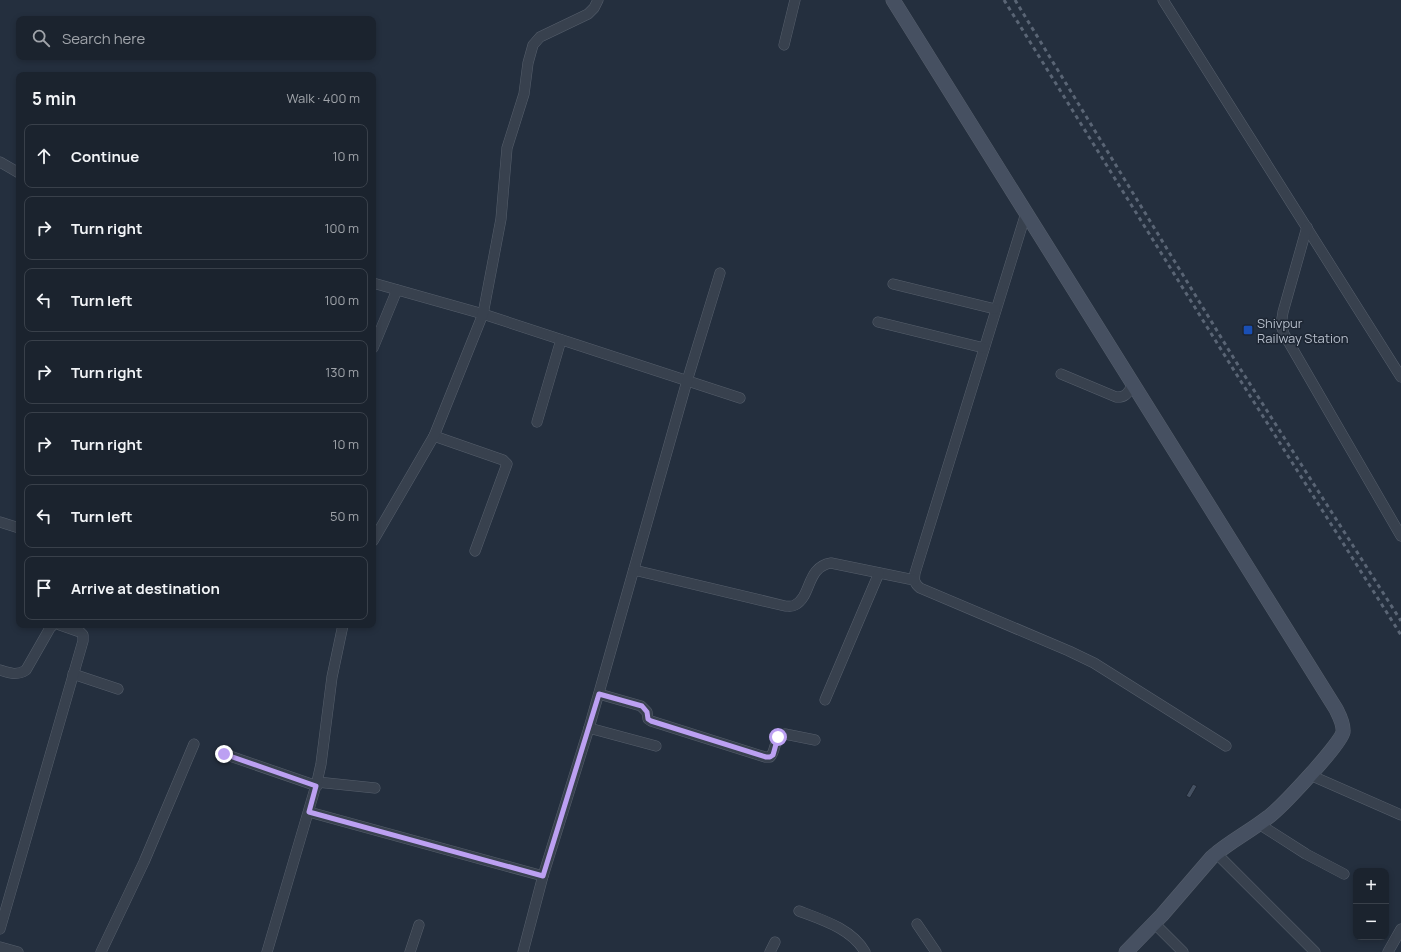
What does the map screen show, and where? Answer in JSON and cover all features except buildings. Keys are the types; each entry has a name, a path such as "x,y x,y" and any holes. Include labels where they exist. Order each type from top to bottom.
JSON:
{"street":[{"path":"376,536 434,436 483,314 501,219 507,148 524,94 528,63 533,45 540,37 588,14 594,8 598,0"},
{"path":"784,45 795,0"},
{"path":"893,0 1336,709 1342,721 1343,731 1339,740 1310,775 1276,811 1260,824 1216,853 1154,923 1126,952"},
{"path":"1163,0 1401,377"},
{"path":"0,162 16,171"},
{"path":"1026,213 995,309 914,580 916,585 920,588 1094,663 1226,746"},
{"path":"1307,227 1283,312 1281,325 1284,334 1401,536"},
{"path":"523,952 543,876 599,694 687,381 720,272"},
{"path":"376,284 483,314 740,398"},
{"path":"893,284 995,309"},
{"path":"376,341 397,290"},
{"path":"878,322 984,348"},
{"path":"537,422 561,340"},
{"path":"1061,374 1116,397 1125,396 1133,385"},
{"path":"434,436 503,460 507,464 475,551"},
{"path":"0,522 16,527"},
{"path":"634,570 786,606 794,606 801,601 817,569 824,564 831,563 914,580"},
{"path":"825,700 879,573"},
{"path":"0,670 15,674 21,674 26,670 50,628"},
{"path":"0,929 83,641 83,635 80,632 69,628"},
{"path":"267,952 317,784 332,677 342,628"},
{"path":"73,674 118,689"},
{"path":"599,694 642,706 647,712 648,719 651,721 766,757 773,755 780,734 815,740"},
{"path":"589,728 656,746"},
{"path":"101,952 144,862 194,744"},
{"path":"224,754 317,784 375,788"},
{"path":"1310,775 1401,815"},
{"path":"309,812 543,876"},
{"path":"1260,824 1306,854 1344,874"},
{"path":"1216,853 1314,952"},
{"path":"799,911 824,920 852,936 860,942 865,952"},
{"path":"1154,923 1183,952"},
{"path":"916,924 936,952"},
{"path":"410,952 419,925"},
{"path":"1388,952 1401,929"},
{"path":"770,952 775,942"},
{"path":"0,947 18,952"}],"railway":[{"path":"1004,0 1235,372 1401,635"},
{"path":"1015,0 1241,370 1401,621"}],"place":[{"name":"Shivpur Railway Station","path":"1248,330"}],"route":[{"path":"224,754 316,786 309,812 543,876 599,694 642,706 647,712 646,716 651,721 766,757 773,755 778,737"}]}
